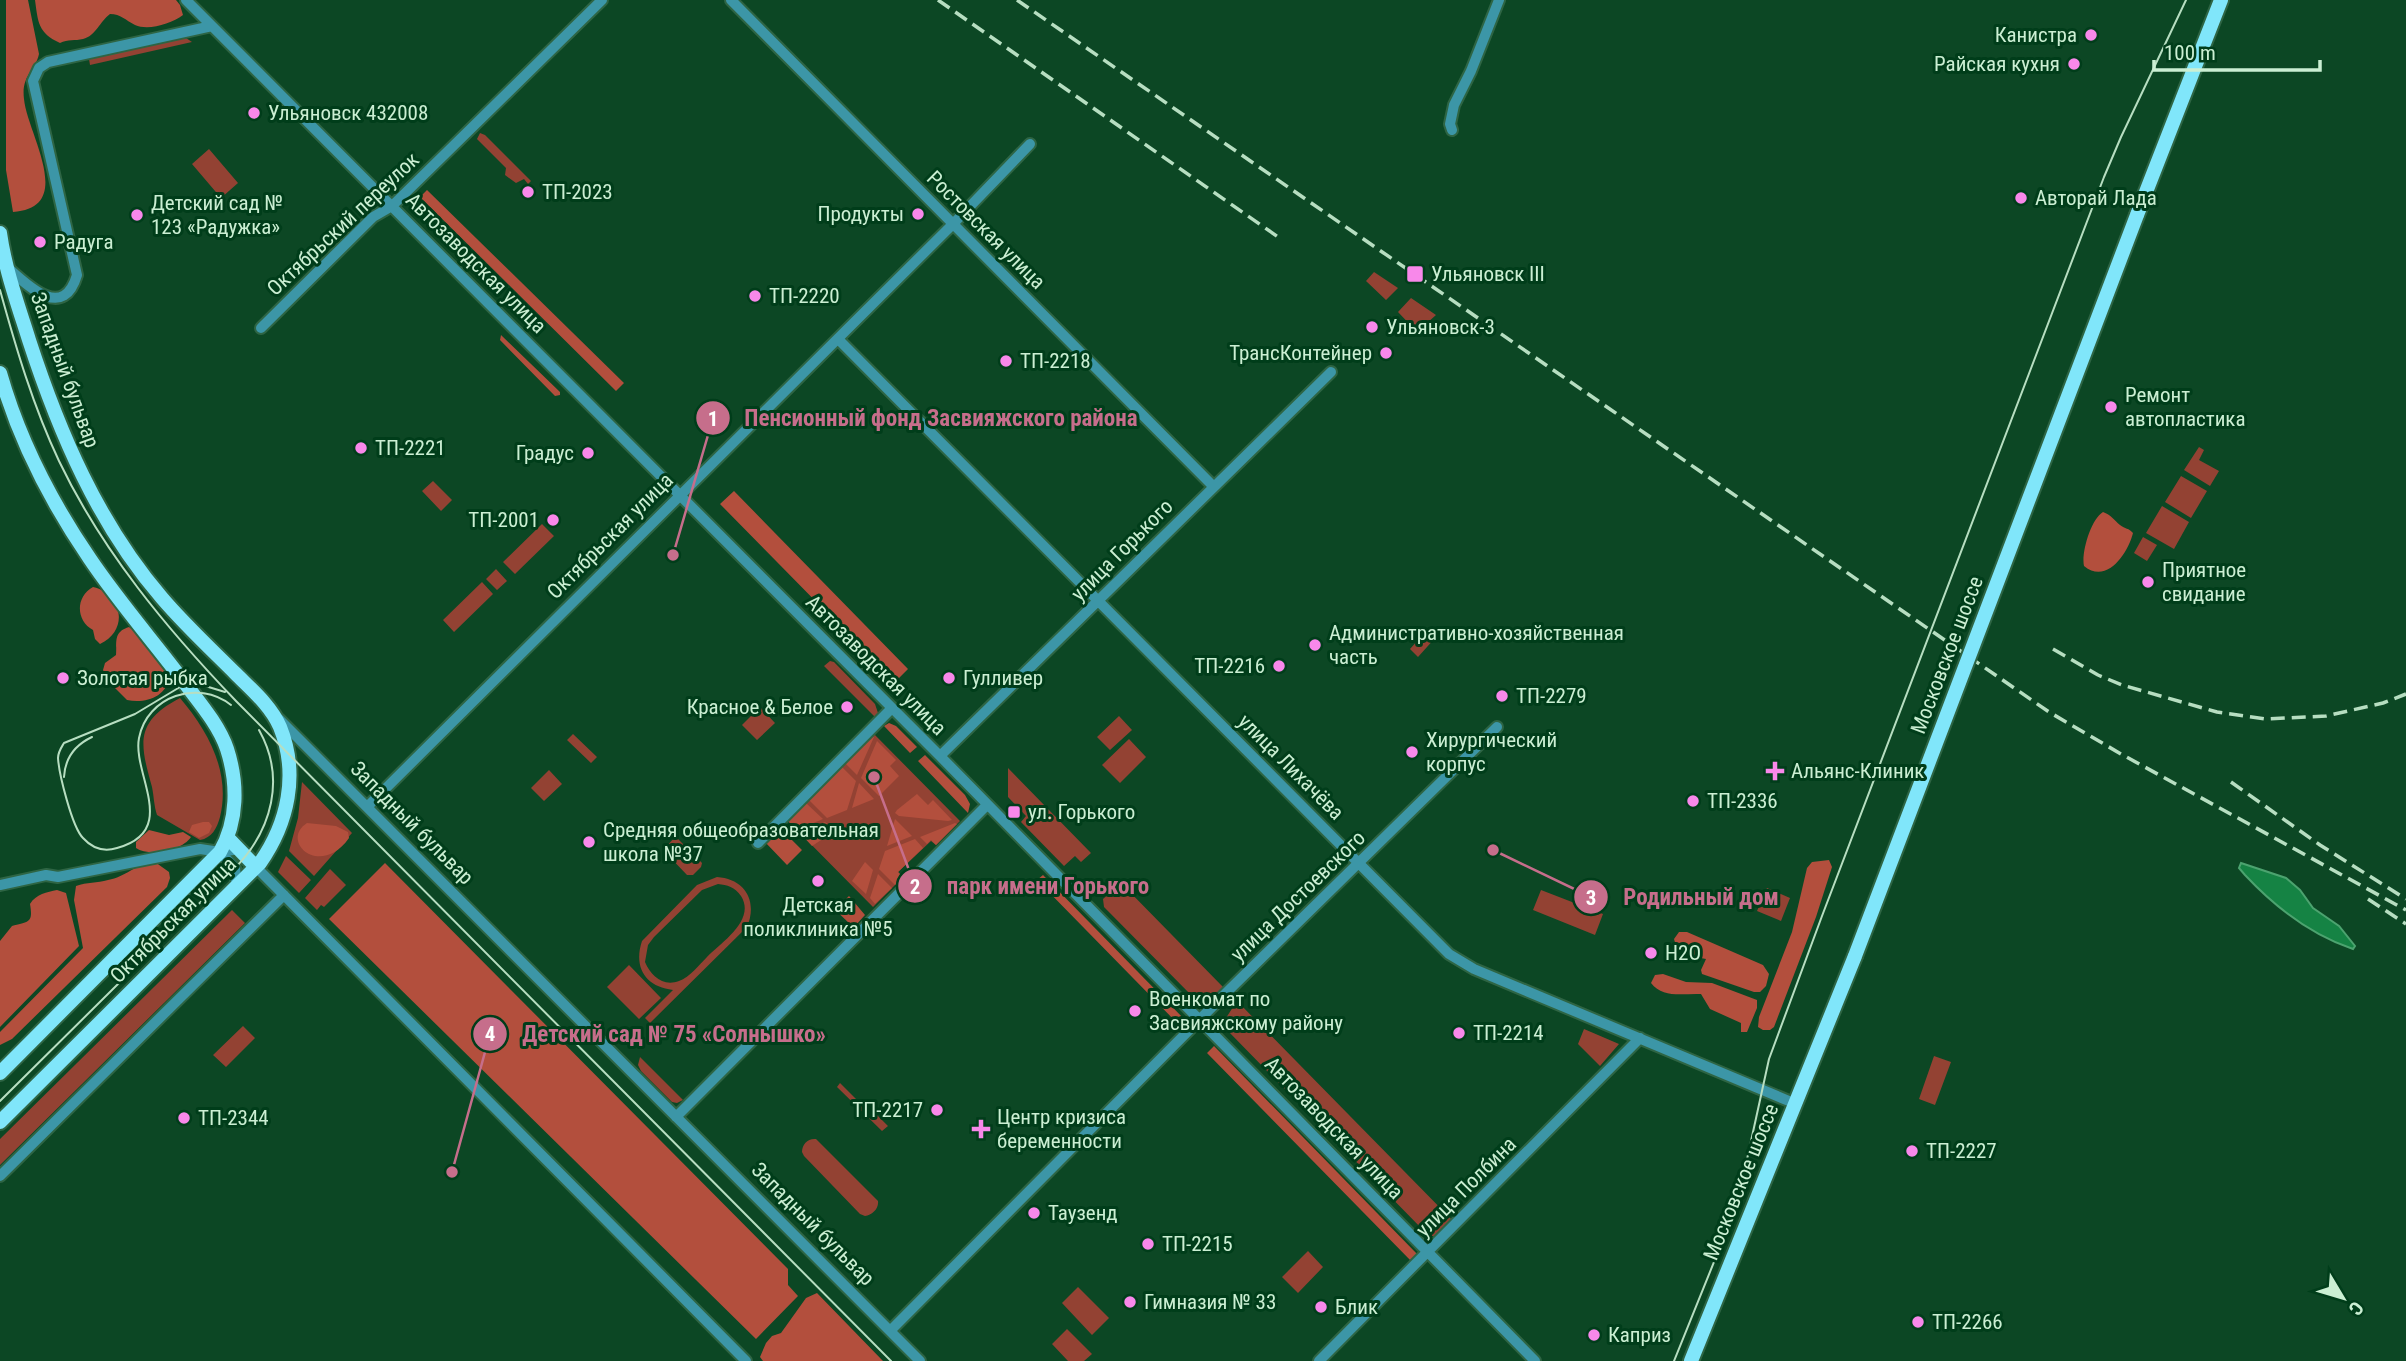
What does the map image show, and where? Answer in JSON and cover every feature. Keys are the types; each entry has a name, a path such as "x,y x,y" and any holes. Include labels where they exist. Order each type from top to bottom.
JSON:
{"main road":[{"name":"Московское шоссе","path":"1692,1361 1855,956 2221,0"},
{"name":"Западный бульвар","path":"0,233 6,266 58,423 88,486 142,573 175,613 270,709"},
{"name":"Октябрьская улица","path":"0,373 20,431 44,485 90,559 214,725 226,747 233,774 234,812 228,838 220,852 0,1073"},
{"name":"Октябрьская улица","path":"0,1122 256,867 277,836 289,793 287,752 281,729 270,709"},
{"path":"228,838 256,867"}],"street":[{"name":"Автозаводская улица","path":"186,0 1201,1019 1535,1361"},
{"name":"Октябрьский переулок","path":"261,328 373,217 392,206 602,0"},
{"name":"Ростовская улица","path":"731,0 1214,487"},
{"path":"1452,130 1450,124 1454,105 1471,71 1499,0"},
{"path":"6,266 35,291 51,298 65,296 71,290 77,275 33,81 39,68 48,62 212,26"},
{"name":"Октябрьская улица","path":"367,807 953,225 1030,144"},
{"name":"улица Лихачёва","path":"838,339 1449,954 1465,965 1796,1104"},
{"name":"улица Горького","path":"940,756 1331,372"},
{"path":"758,842 892,708"},
{"name":"Западный бульвар","path":"270,709 920,1361"},
{"name":"улица Достоевского","path":"890,1331 1497,727"},
{"path":"677,1117 987,805"},
{"path":"0,885 46,875 58,877 200,849 220,852 239,849"},
{"path":"220,852 235,868 237,886"},
{"path":"256,867 739,1359"},
{"path":"0,1176 284,895"},
{"name":"улица Полбина","path":"1319,1361 1640,1038"}],"shaded area":[{"path":"6,0 28,0 39,54 26,79 24,99 44,167 45,183 42,197 32,207 13,212 6,170"},
{"path":"35,0 176,0 183,15 166,24 140,27 120,16 110,14 95,32 87,37 60,43 47,35 40,26"},
{"path":"186,38 192,42 90,65 89,59"},
{"path":"480,133 531,181 528,184 524,179 516,183 505,175 506,168 477,139"},
{"path":"209,149 238,183 221,198 192,164"},
{"path":"427,190 624,383 616,391 420,197"},
{"path":"1374,272 1398,288 1386,300 1366,281"},
{"path":"1411,298 1436,315 1417,332 1398,312"},
{"path":"501,335 560,392 560,395 555,396 500,340"},
{"path":"2199,447 2204,450 2199,460 2219,471 2210,486 2184,470"},
{"path":"2181,476 2207,491 2191,518 2165,502"},
{"path":"433,481 452,500 441,511 422,491"},
{"path":"734,491 908,669 895,682 720,504"},
{"path":"2162,506 2189,522 2174,549 2146,533"},
{"path":"2103,512 2133,533 2121,557 2101,572 2084,566 2083,560 2091,529"},
{"path":"542,524 554,536 515,574 503,562"},
{"path":"2143,537 2157,545 2147,561 2134,553"},
{"path":"496,569 507,581 497,590 486,579"},
{"path":"482,582 493,594 454,632 443,620"},
{"path":"93,587 111,597 119,613 115,631 100,644 95,639 93,630 83,621 80,609 83,597"},
{"path":"129,627 141,636 169,677 164,690 148,700 127,700 109,682 103,670 105,663 116,655 118,635"},
{"path":"1427,630 1436,637 1418,657 1410,649"},
{"path":"830,661 875,704 878,713 876,718 824,666"},
{"path":"180,698 208,738 220,768 223,800 220,817 211,835 200,840 157,815 143,746 148,725 165,707"},
{"path":"760,707 775,723 757,740 742,725"},
{"path":"1119,716 1132,730 1110,750 1097,737"},
{"path":"889,723 896,726 917,747 910,753 884,726"},
{"path":"573,734 597,757 591,763 567,740"},
{"path":"874,734 960,821 936,845 931,841 898,872 903,877 873,907 788,821"},
{"path":"874,737 857,775 845,763"},
{"path":"1129,739 1146,757 1120,783 1102,765"},
{"path":"877,741 896,760 890,766 899,776 879,796 861,778"},
{"path":"925,755 965,795 970,804 968,813 918,761"},
{"path":"842,767 856,781 847,810 827,818 809,800"},
{"path":"1008,768 1091,853 1081,862 1075,856 1064,866 1021,822 1026,816 1008,797"},
{"path":"549,770 562,784 544,801 531,788"},
{"path":"302,782 352,833 314,876 289,851 298,818"},
{"path":"859,783 874,799 852,808"},
{"path":"917,794 928,805 933,800 952,820 899,816 895,813"},
{"path":"806,803 823,819 797,830 788,821"},
{"path":"895,819 912,836 887,846"},
{"path":"209,822 212,826 209,833 199,838 189,832 192,825"},
{"path":"825,822 835,831 812,846 799,832"},
{"path":"307,823 336,826 348,832 349,838 338,850 326,855 307,853 300,846 298,839 300,830"},
{"path":"957,824 936,845 931,840 927,844 920,837"},
{"path":"149,830 169,835 183,832 191,837 180,846 165,851 149,852 136,848 136,842"},
{"path":"776,830 788,836 802,850 787,865 765,842"},
{"path":"674,838 702,863 693,875 687,875 665,852 665,848"},
{"path":"915,839 923,848 898,872 903,877 895,885 879,869 885,851"},
{"path":"286,856 311,880 299,893 278,872"},
{"path":"1829,860 1832,867 1816,917 1774,1027 1763,1030 1758,1027 1759,1017 1792,932 1807,868 1812,862"},
{"path":"155,862 169,872 167,887 12,1039 0,1045 0,1032 83,948 74,900 76,886 114,878"},
{"path":"865,862 873,870 866,894 852,881"},
{"path":"385,863 788,1269 788,1285 798,1296 756,1339 329,919"},
{"path":"2241,863 2286,878 2300,890 2313,908 2339,926 2355,946 2353,949 2308,928 2281,909 2245,875 2239,868"},
{"path":"330,869 346,885 324,907 321,905 317,910 305,898"},
{"path":"878,874 892,888 875,904 870,898"},
{"path":"1043,875 1187,1022 1181,1027 1037,880"},
{"path":"717,877 742,887 750,900 751,908 747,927 650,1023 645,1018 673,990 656,985 644,974 639,960 642,941 697,885","holes":["718,884 728,886 741,896 744,905 741,922 687,977 668,983 658,979 645,962 648,945 702,890"]},
{"path":"1121,883 1223,987 1215,995 1202,1001 1193,997 1104,907 1103,899"},
{"path":"1767,888 1790,898 1781,921 1757,911"},
{"path":"57,890 66,893 79,946 0,1027 0,941 12,926 29,920 30,904 35,898"},
{"path":"1541,890 1603,914 1595,935 1533,910"},
{"path":"849,896 865,915 855,926 856,929 849,932 846,930 850,924 830,905 836,899 841,904"},
{"path":"232,910 245,923 0,1165 0,1139"},
{"path":"1679,932 1687,932 1763,965 1769,974 1766,986 1760,992 1754,992 1702,974 1706,959 1690,956 1676,946 1674,939"},
{"path":"629,965 661,998 639,1019 607,987"},
{"path":"1663,974 1686,982 1712,983 1757,1000 1757,1008 1747,1032 1741,1032 1741,1023 1710,1009 1701,994 1674,994 1656,988 1651,983 1655,975"},
{"path":"1237,1001 1455,1223 1437,1236 1425,1232 1227,1030 1229,1027 1224,1021"},
{"path":"243,1026 255,1038 226,1067 213,1055"},
{"path":"1584,1029 1619,1044 1600,1066 1578,1044"},
{"path":"1214,1046 1418,1255 1412,1262 1207,1053"},
{"path":"1934,1056 1951,1062 1935,1105 1919,1099"},
{"path":"640,1057 683,1100 672,1102 641,1071 638,1065"},
{"path":"840,1083 870,1113 873,1111 888,1126 882,1131 837,1087"},
{"path":"810,1139 816,1139 878,1201 872,1213 865,1216 860,1214 804,1156 804,1144"},
{"path":"1308,1251 1323,1267 1298,1293 1282,1277"},
{"path":"1078,1287 1109,1318 1092,1335 1062,1303"},
{"path":"817,1293 883,1361 763,1361 760,1357 766,1343 772,1336 781,1333 806,1298"},
{"path":"1067,1329 1092,1354 1084,1361 1068,1361 1052,1344"}],"tram line":[{"path":"1674,1361 1737,1205 1769,1059 1822,916 2104,177 2186,0"},
{"path":"0,290 33,398 76,494 116,558 185,646 236,701 891,1361"},
{"path":"225,692 202,685 180,687 135,714 64,743 58,756 61,776 71,812 83,838 90,844 107,850 136,840 146,829 150,815 149,800 141,768 139,738 152,711 163,702 189,693 204,693 231,705"},
{"path":"0,1101 248,853 266,820 273,785 272,766 259,730"},
{"path":"64,777 66,764 72,753 92,737"}],"railway":[{"path":"938,0 1281,239"},
{"path":"1017,0 2049,712 2406,910"},
{"path":"2053,649 2098,675 2122,685 2217,712 2266,719 2326,716 2383,703 2406,694"},
{"path":"2231,782 2320,845 2406,899"},
{"path":"2368,899 2406,924"}],"place":[{"name":"Канистра","path":"2091,35"},
{"name":"Райская кухня","path":"2074,64"},
{"name":"Ульяновск 432008","path":"254,113"},
{"name":"ТП-2023","path":"528,192"},
{"name":"Авторай Лада","path":"2021,198"},
{"name":"Продукты","path":"918,214"},
{"name":"Детский сад № 123 «Радужка»","path":"137,215"},
{"name":"Радуга","path":"40,242"},
{"name":"Ульяновск III","path":"1415,274"},
{"name":"ТП-2220","path":"755,296"},
{"name":"Ульяновск-3","path":"1372,327"},
{"name":"ТрансКонтейнер","path":"1386,353"},
{"name":"ТП-2218","path":"1006,361"},
{"name":"Ремонт автопластика","path":"2111,407"},
{"name":"ТП-2221","path":"361,448"},
{"name":"Градус","path":"588,453"},
{"name":"ТП-2001","path":"553,520"},
{"name":"Пенсионный фонд Засвияжского района","path":"673,555"},
{"name":"Приятное свидание","path":"2148,582"},
{"name":"Административно-хозяйственная часть","path":"1315,645"},
{"name":"ТП-2216","path":"1279,666"},
{"name":"Золотая рыбка","path":"63,678"},
{"name":"Гулливер","path":"949,678"},
{"name":"ТП-2279","path":"1502,696"},
{"name":"Красное & Белое","path":"847,707"},
{"name":"Хирургический корпус","path":"1412,752"},
{"name":"Альянс-Клиник","path":"1775,771"},
{"name":"парк имени Горького","path":"874,777"},
{"name":"ТП-2336","path":"1693,801"},
{"name":"ул. Горького","path":"1014,812"},
{"name":"Средняя общеобразовательная школа №37","path":"589,842"},
{"name":"Родильный дом","path":"1493,850"},
{"name":"Детская поликлиника №5","path":"818,881"},
{"name":"H2O","path":"1651,953"},
{"name":"Военкомат по Засвияжскому району","path":"1135,1011"},
{"name":"ТП-2214","path":"1459,1033"},
{"name":"ТП-2217","path":"937,1110"},
{"name":"ТП-2344","path":"184,1118"},
{"name":"Центр кризиса беременности","path":"981,1129"},
{"name":"ТП-2227","path":"1912,1151"},
{"name":"Детский сад № 75 «Солнышко»","path":"452,1172"},
{"name":"Таузенд","path":"1034,1213"},
{"name":"ТП-2215","path":"1148,1244"},
{"name":"Гимназия № 33","path":"1130,1302"},
{"name":"Блик","path":"1321,1307"},
{"name":"ТП-2266","path":"1918,1322"},
{"name":"Каприз","path":"1594,1335"}]}
